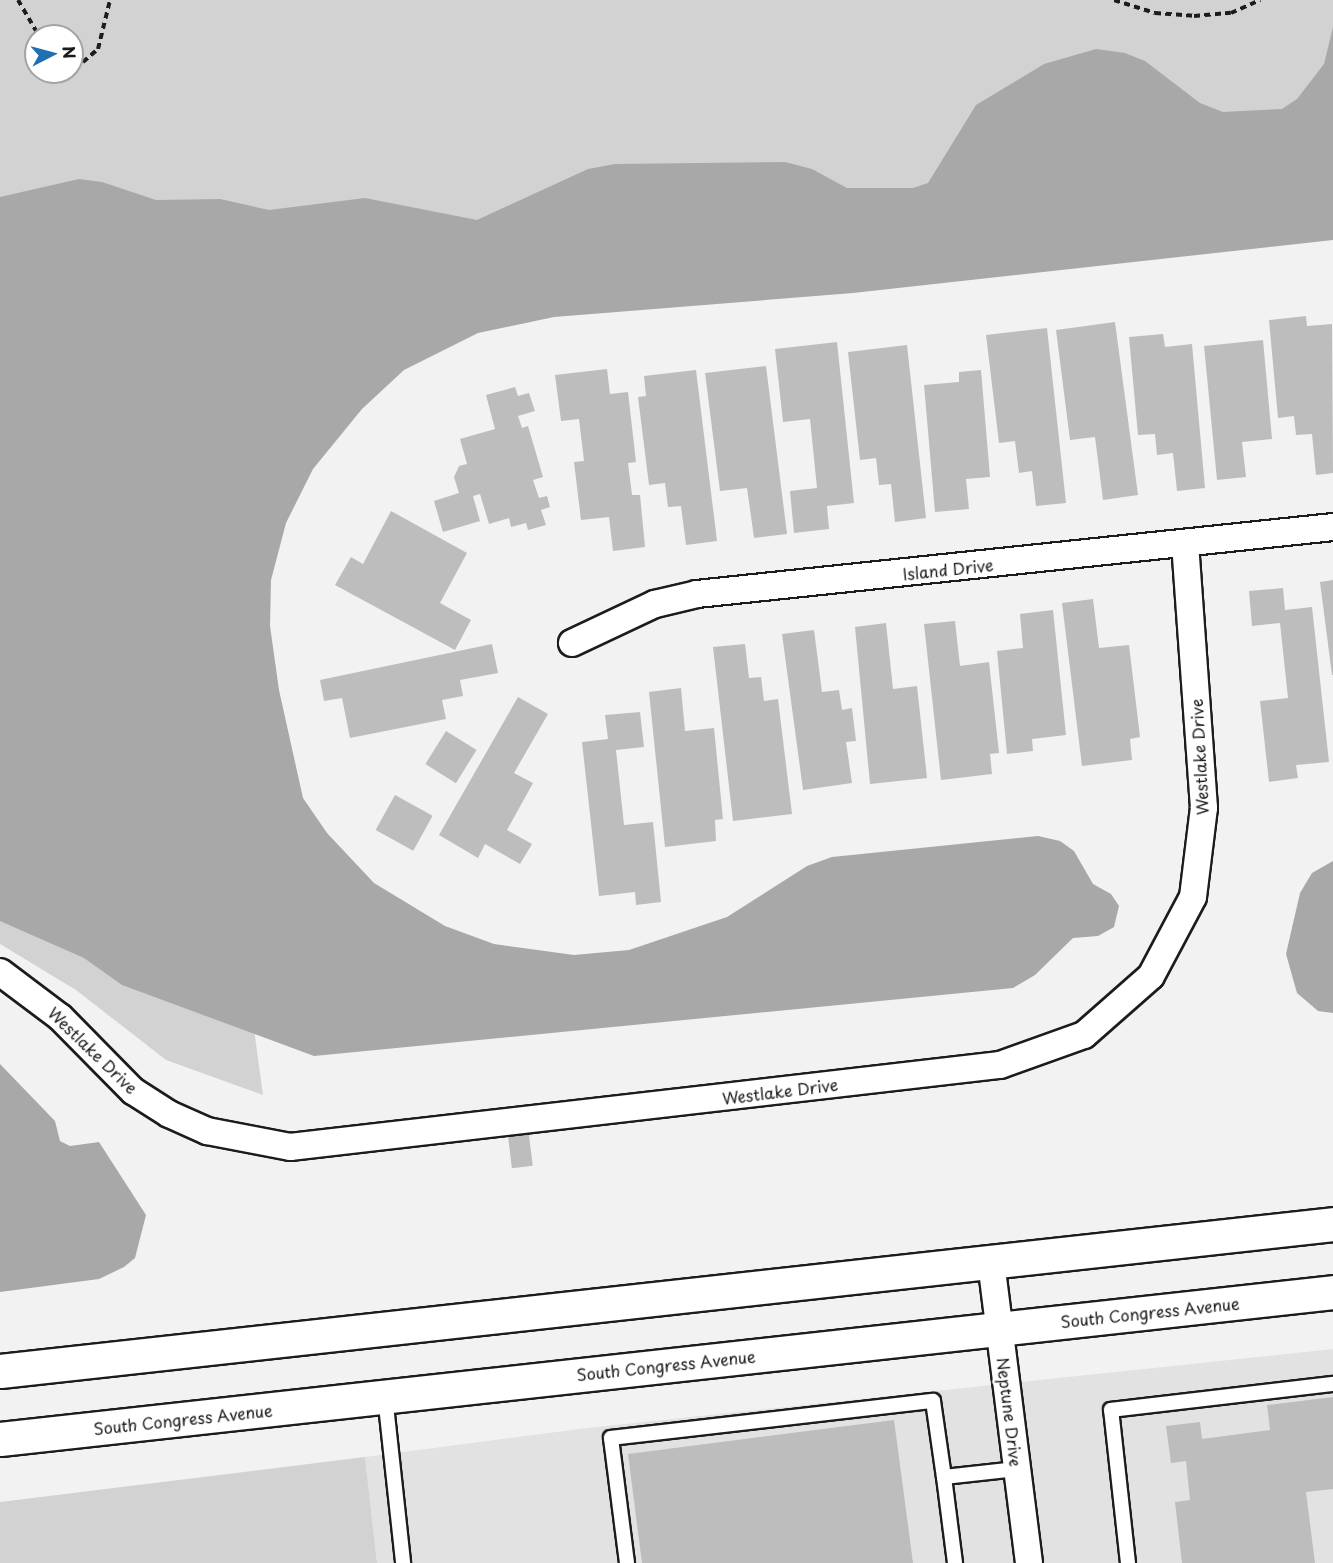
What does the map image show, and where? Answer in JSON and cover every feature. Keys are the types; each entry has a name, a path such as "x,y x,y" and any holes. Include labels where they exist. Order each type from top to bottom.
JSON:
{"main road":[{"path":"0,1371 1333,1224"},
{"name":"South Congress Avenue","path":"0,1439 1333,1292"}],"street":[{"name":"Island Drive","path":"572,643 655,604 697,594 1185,546 1333,527"},
{"name":"Westlake Drive","path":"0,972 60,1017 133,1091 169,1114 207,1131 290,1147 1000,1065 1084,1035 1151,976 1193,897 1204,808 1185,546"},
{"name":"Neptune Drive","path":"991,1262 1029,1563"}],"lane":[{"path":"1128,1563 1110,1410 1333,1384"},
{"path":"385,1396 403,1563"},
{"path":"627,1563 611,1438 933,1401 955,1563"},
{"path":"944,1477 1017,1470"}],"path":[{"path":"18,0 32,24"},
{"path":"84,61 98,49 110,0"},
{"path":"1114,0 1155,13 1194,16 1231,13 1260,0"}],"shaded area":[{"path":"0,0 1333,0 1333,214 267,317 182,504 263,1095 166,1060 76,990 0,944"},
{"path":"1333,27 1333,240 853,293 554,317 478,333 404,370 362,409 313,469 286,523 271,580 270,626 279,690 303,798 327,833 374,883 445,926 494,944 574,955 629,950 727,917 807,866 832,857 1038,836 1060,841 1074,851 1093,884 1111,894 1119,906 1114,927 1098,936 1073,938 1035,975 1013,988 314,1056 122,985 84,958 0,921 0,197 79,179 102,182 156,200 220,199 269,210 365,198 477,220 588,169 615,164 785,162 812,169 847,188 913,188 928,183 976,105 1044,64 1096,49 1125,53 1145,61 1200,103 1223,112 1282,109 1297,99 1324,64"},
{"path":"1333,861 1333,1013 1318,1011 1297,993 1286,954 1300,893 1312,873"},
{"path":"0,1064 55,1121 60,1141 70,1146 99,1142 146,1215 135,1258 124,1267 99,1279 0,1292"},
{"path":"1333,1349 1333,1563 377,1563 365,1457 587,1428"},
{"path":"365,1457 377,1563 0,1563 0,1502"}],"building":[{"path":"1306,316 1307,326 1332,324 1333,473 1316,475 1312,434 1296,435 1294,416 1278,418 1269,320"},
{"path":"1115,322 1138,495 1103,500 1095,437 1070,440 1056,330"},
{"path":"1047,328 1066,503 1036,506 1032,471 1019,473 1015,441 999,443 986,335"},
{"path":"1163,334 1165,347 1192,344 1205,488 1177,491 1173,453 1157,455 1155,434 1138,435 1129,337"},
{"path":"1263,340 1272,439 1242,442 1246,477 1217,480 1204,346"},
{"path":"837,342 854,503 827,506 829,529 794,533 790,491 817,488 810,419 783,422 775,349"},
{"path":"907,345 926,518 895,522 891,484 879,485 876,458 860,460 848,352"},
{"path":"766,366 787,534 754,538 747,488 720,491 705,373"},
{"path":"607,369 610,394 628,392 636,462 628,463 632,495 640,495 645,547 613,551 609,517 581,520 574,462 584,461 579,419 561,421 555,375"},
{"path":"696,370 717,541 686,545 681,506 668,507 665,483 649,485 638,397 646,396 644,376"},
{"path":"981,370 990,477 966,479 969,509 935,512 924,385 959,382 959,372"},
{"path":"515,387 518,396 529,393 535,411 518,416 522,428 528,426 543,477 533,480 539,498 547,496 550,507 541,510 546,525 528,530 526,523 511,527 509,518 489,524 480,494 473,496 480,521 443,532 434,501 459,493 454,477 459,466 467,464 460,439 495,429 486,395"},
{"path":"391,511 467,553 440,603 471,620 455,650 335,585 351,557 363,564"},
{"path":"1333,580 1333,675 1332,675 1320,582"},
{"path":"1283,588 1285,610 1312,607 1329,762 1296,765 1298,778 1269,782 1260,701 1288,698 1280,623 1252,626 1249,591"},
{"path":"1093,599 1099,648 1129,645 1140,737 1130,739 1132,760 1082,766 1062,603"},
{"path":"1053,610 1066,735 1032,739 1033,751 1007,754 997,651 1023,648 1020,614"},
{"path":"955,621 960,666 989,662 999,753 990,754 992,774 941,780 924,624"},
{"path":"886,623 893,689 917,686 927,778 870,784 855,627"},
{"path":"814,630 822,692 839,690 842,710 852,708 856,741 846,742 852,783 803,790 782,634"},
{"path":"492,644 498,673 460,680 463,696 442,700 446,719 350,738 342,698 324,701 320,680"},
{"path":"745,644 749,678 761,677 764,701 778,699 792,814 733,821 713,647"},
{"path":"681,688 685,731 714,728 723,819 715,820 716,841 665,847 649,692"},
{"path":"518,697 548,714 514,773 533,783 507,830 532,844 520,864 485,844 478,858 439,835"},
{"path":"640,712 644,747 616,750 624,825 653,822 661,902 636,905 635,892 599,896 582,742 608,739 605,715"},
{"path":"446,731 477,750 456,783 425,764"},
{"path":"395,795 433,816 413,851 376,830"},
{"path":"528,1127 533,1166 512,1168 507,1130"},
{"path":"1333,1397 1333,1489 1306,1492 1315,1563 1182,1563 1175,1502 1190,1500 1186,1461 1171,1463 1166,1426 1200,1422 1202,1439 1270,1430 1267,1405"},
{"path":"894,1420 913,1563 642,1563 628,1454"}]}
